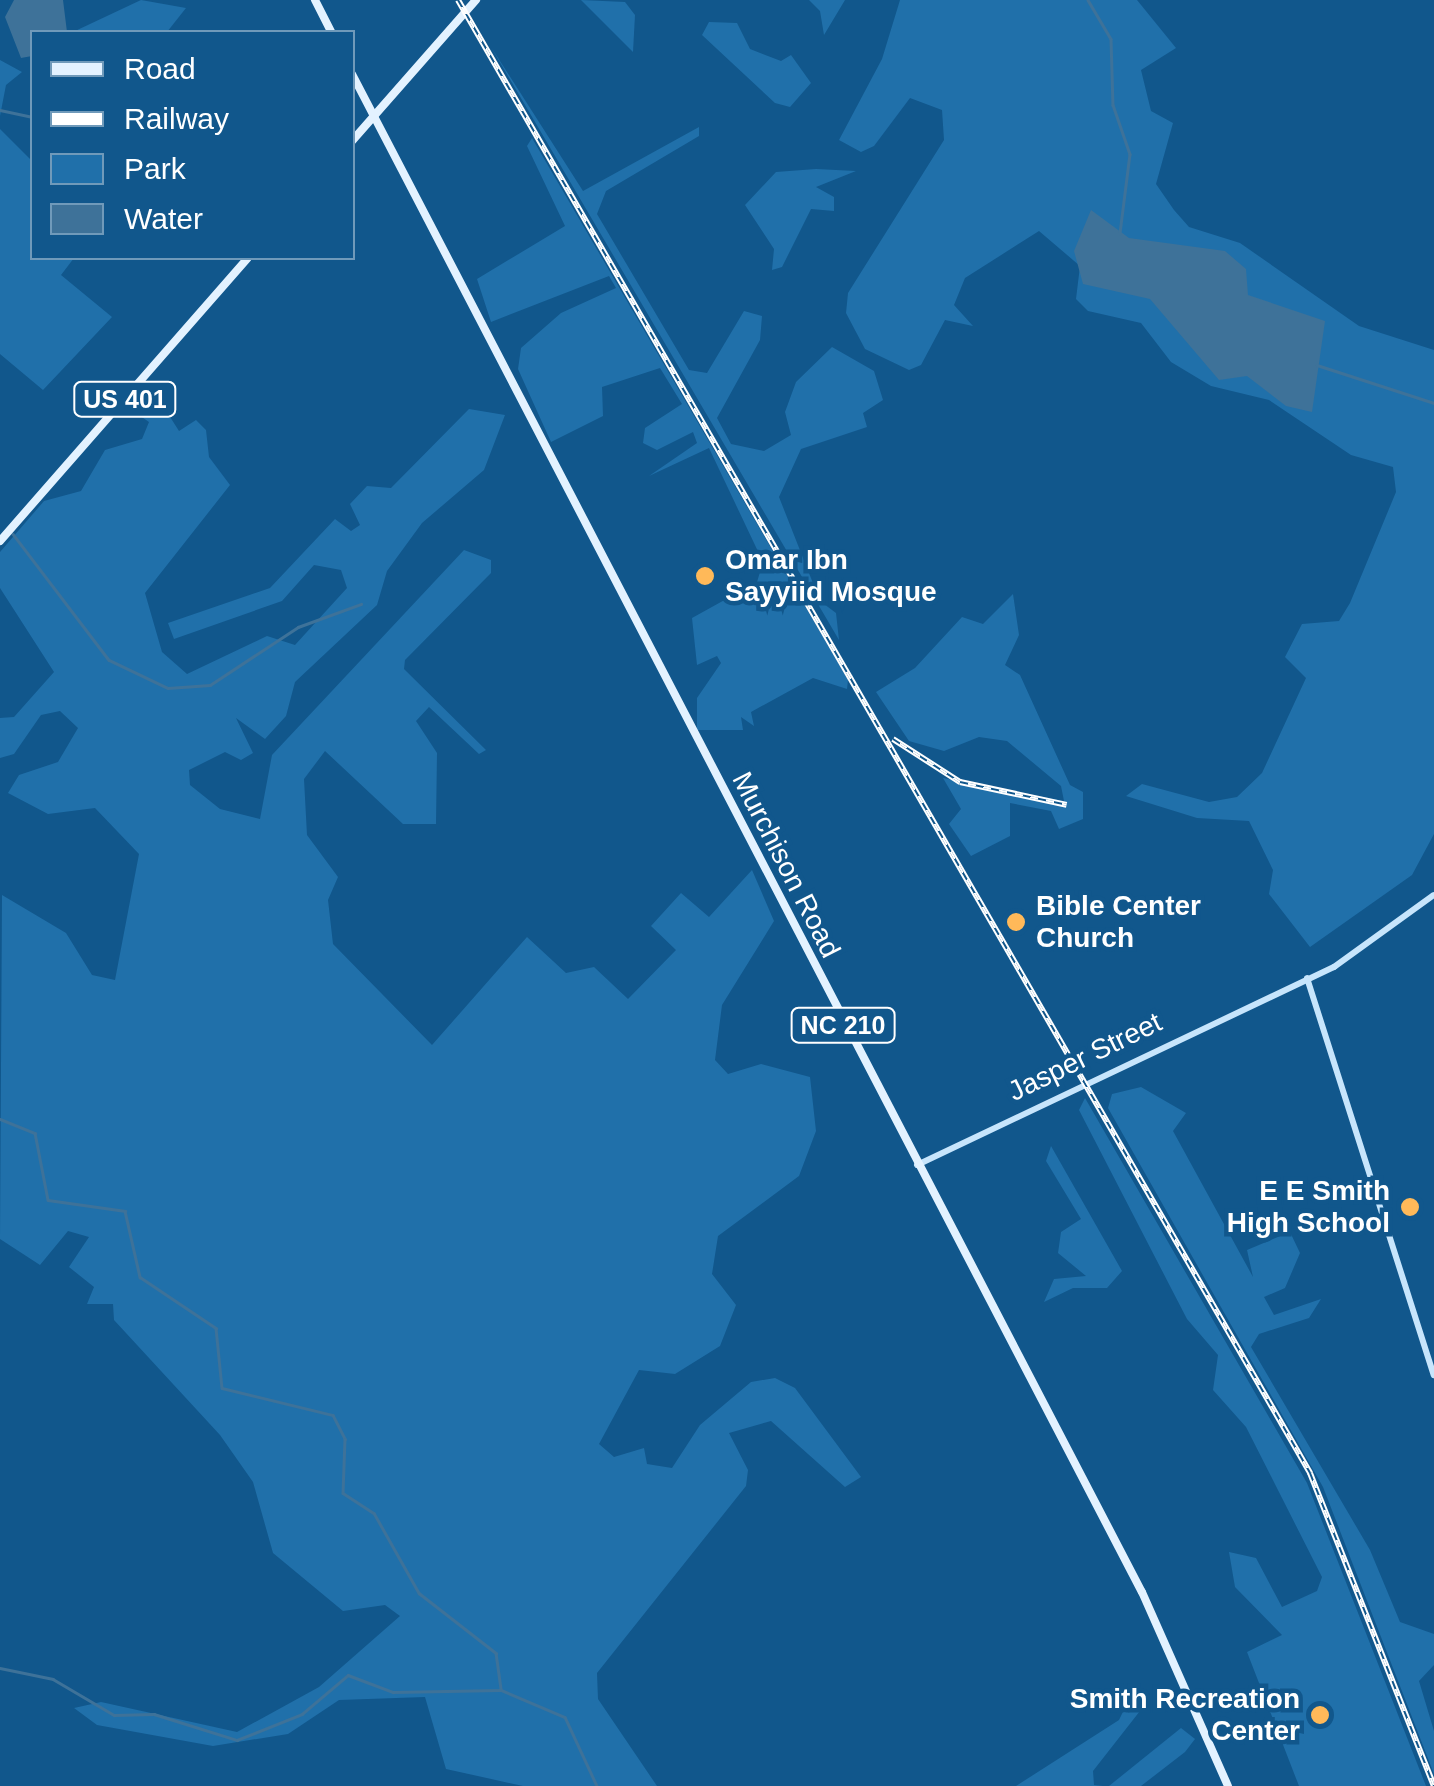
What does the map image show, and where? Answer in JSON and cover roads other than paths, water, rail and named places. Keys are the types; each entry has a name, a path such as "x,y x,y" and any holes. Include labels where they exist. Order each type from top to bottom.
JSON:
{"main road":[{"path":"315,0 331,30"},
{"path":"355,138 476,0"},
{"name":"Murchison Road","path":"355,80 916,1166 1142,1592 1228,1786"},
{"name":"US 401","path":"0,540 246,260"}],"street":[{"name":"Jasper Street","path":"916,1166 1306,978 1434,894"},
{"path":"1306,978 1434,1375"}],"water":[{"path":"14,0 63,0 67,30 30,30 30,56 21,58 5,17"},
{"path":"1091,210 1129,238 1225,251 1246,269 1248,295 1325,321 1312,412 1286,406 1247,376 1219,380 1150,299 1083,284 1074,251"}],"waterway":[{"path":"1088,0 1111,39 1113,105 1130,154 1120,233"},
{"path":"0,110 30,117"},
{"path":"1317,365 1434,403"},
{"path":"13,534 109,660 168,688 210,685 298,627 361,604"},
{"path":"0,1119 35,1133 48,1200 125,1211 140,1277 216,1328 222,1388 333,1415 345,1439 343,1493 374,1513 419,1593 496,1653 501,1690 565,1717 597,1786"},
{"path":"0,1668 53,1679 114,1715 154,1714 237,1740 302,1714 348,1675 393,1692 500,1690"}],"railway":[{"path":"458,0 1310,1473 1434,1786"},
{"path":"893,739 960,782 1067,805"}],"place":[{"name":"Omar Ibn Sayyiid Mosque","path":"705,576"},
{"name":"Bible Center Church","path":"1016,922"},
{"name":"E E Smith High School","path":"1410,1207"},
{"name":"Smith Recreation Center","path":"1320,1715"}]}
